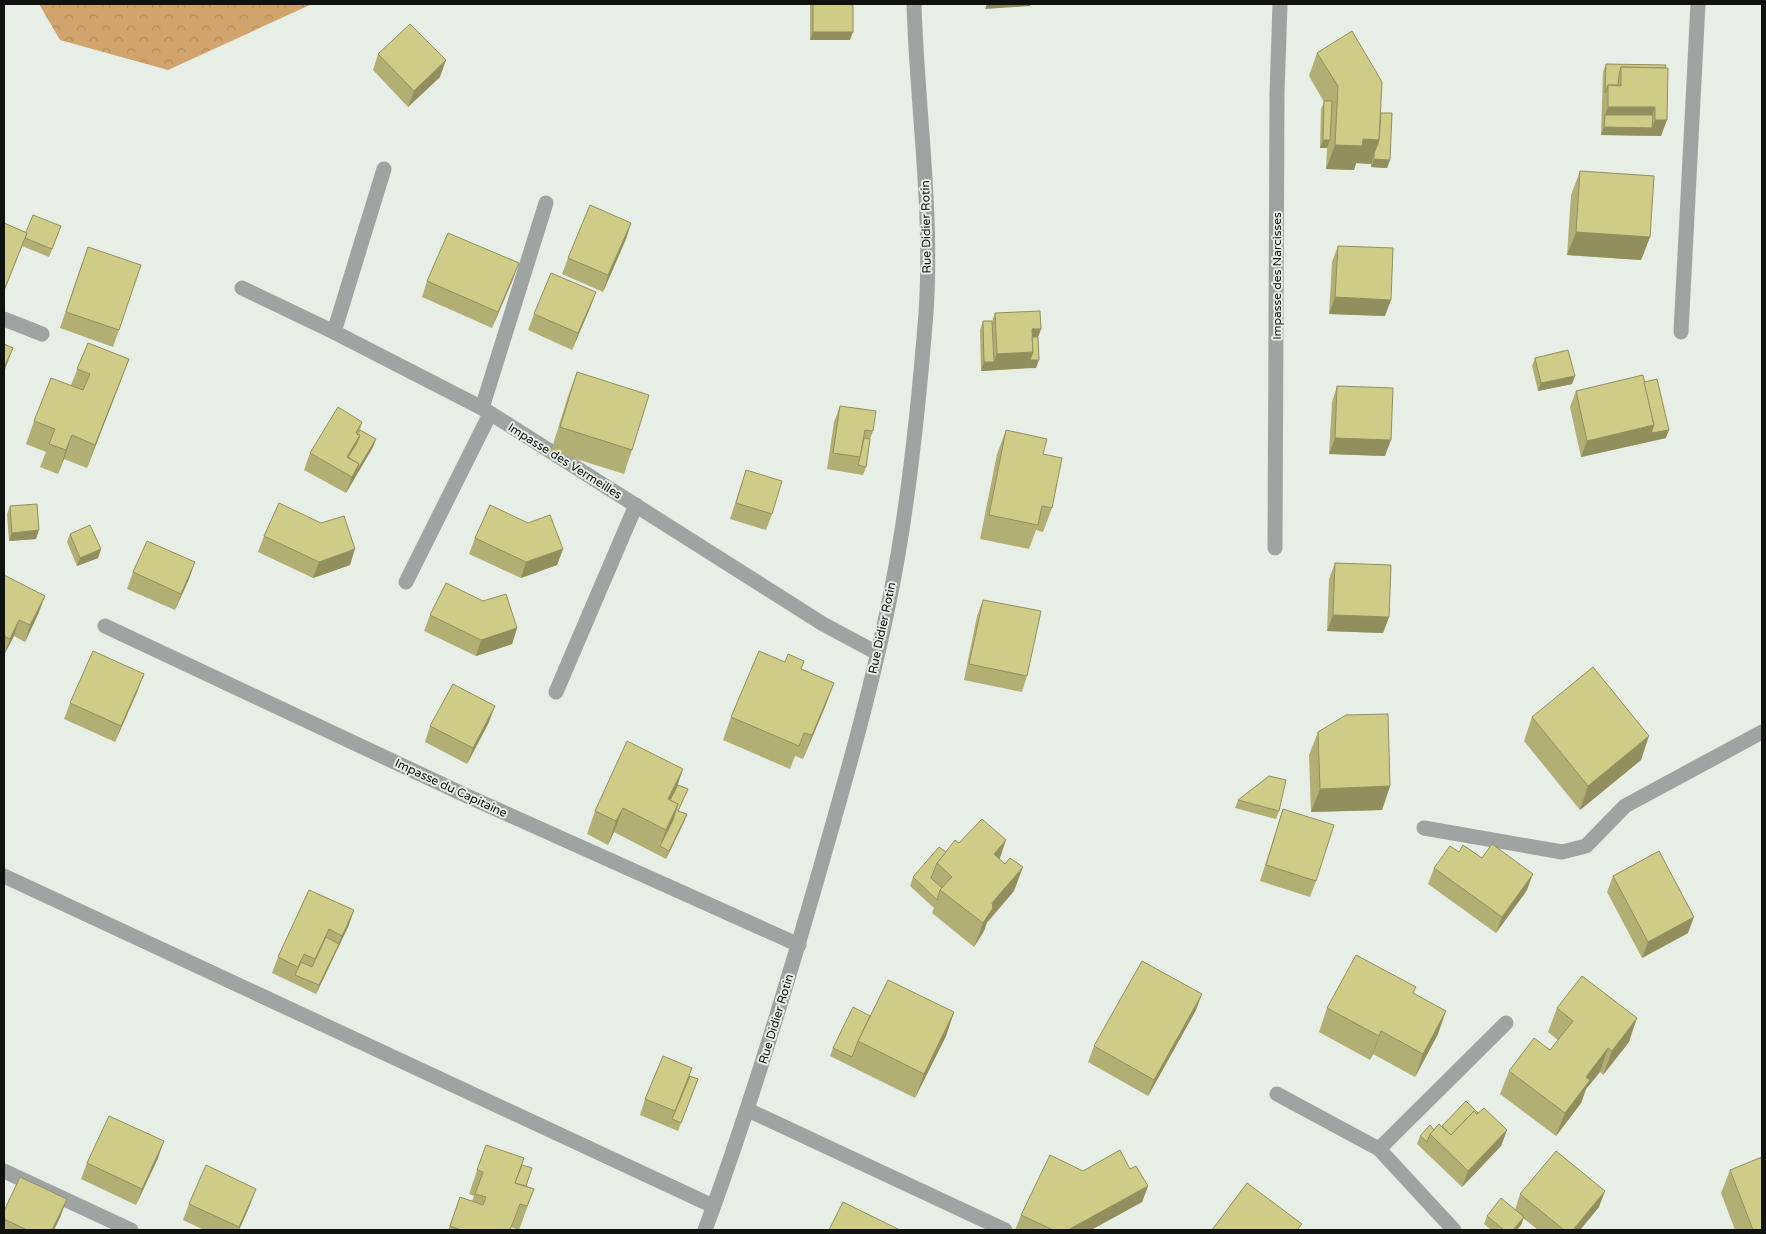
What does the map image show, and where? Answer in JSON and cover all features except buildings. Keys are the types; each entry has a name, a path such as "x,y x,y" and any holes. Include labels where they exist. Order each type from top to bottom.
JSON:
{"street":[{"name":"Rue Didier Rotin","path":"705,1230 748,1110 799,945 861,724 893,582 909,483 926,311 928,222 914,4"},
{"name":"Impasse des Narcisses","path":"1275,548 1277,93 1280,4"},
{"path":"1681,332 1698,4"},
{"path":"334,332 384,169"},
{"path":"406,582 486,411 546,203"},
{"name":"Impasse des Vermeilles","path":"242,288 334,332 486,411 824,624 877,653"},
{"path":"4,319 42,334"},
{"path":"556,692 636,505"},
{"name":"Impasse du Capitaine","path":"105,626 467,796 799,945"},
{"path":"1424,828 1562,852 1586,846 1625,806 1762,732"},
{"path":"4,876 714,1206"},
{"path":"1379,1149 1506,1023"},
{"path":"1277,1094 1379,1149 1454,1230"},
{"path":"748,1110 1005,1230"},
{"path":"4,1171 131,1230"}],"green space":[{"path":"39,4 312,4 168,70 60,40"}]}
